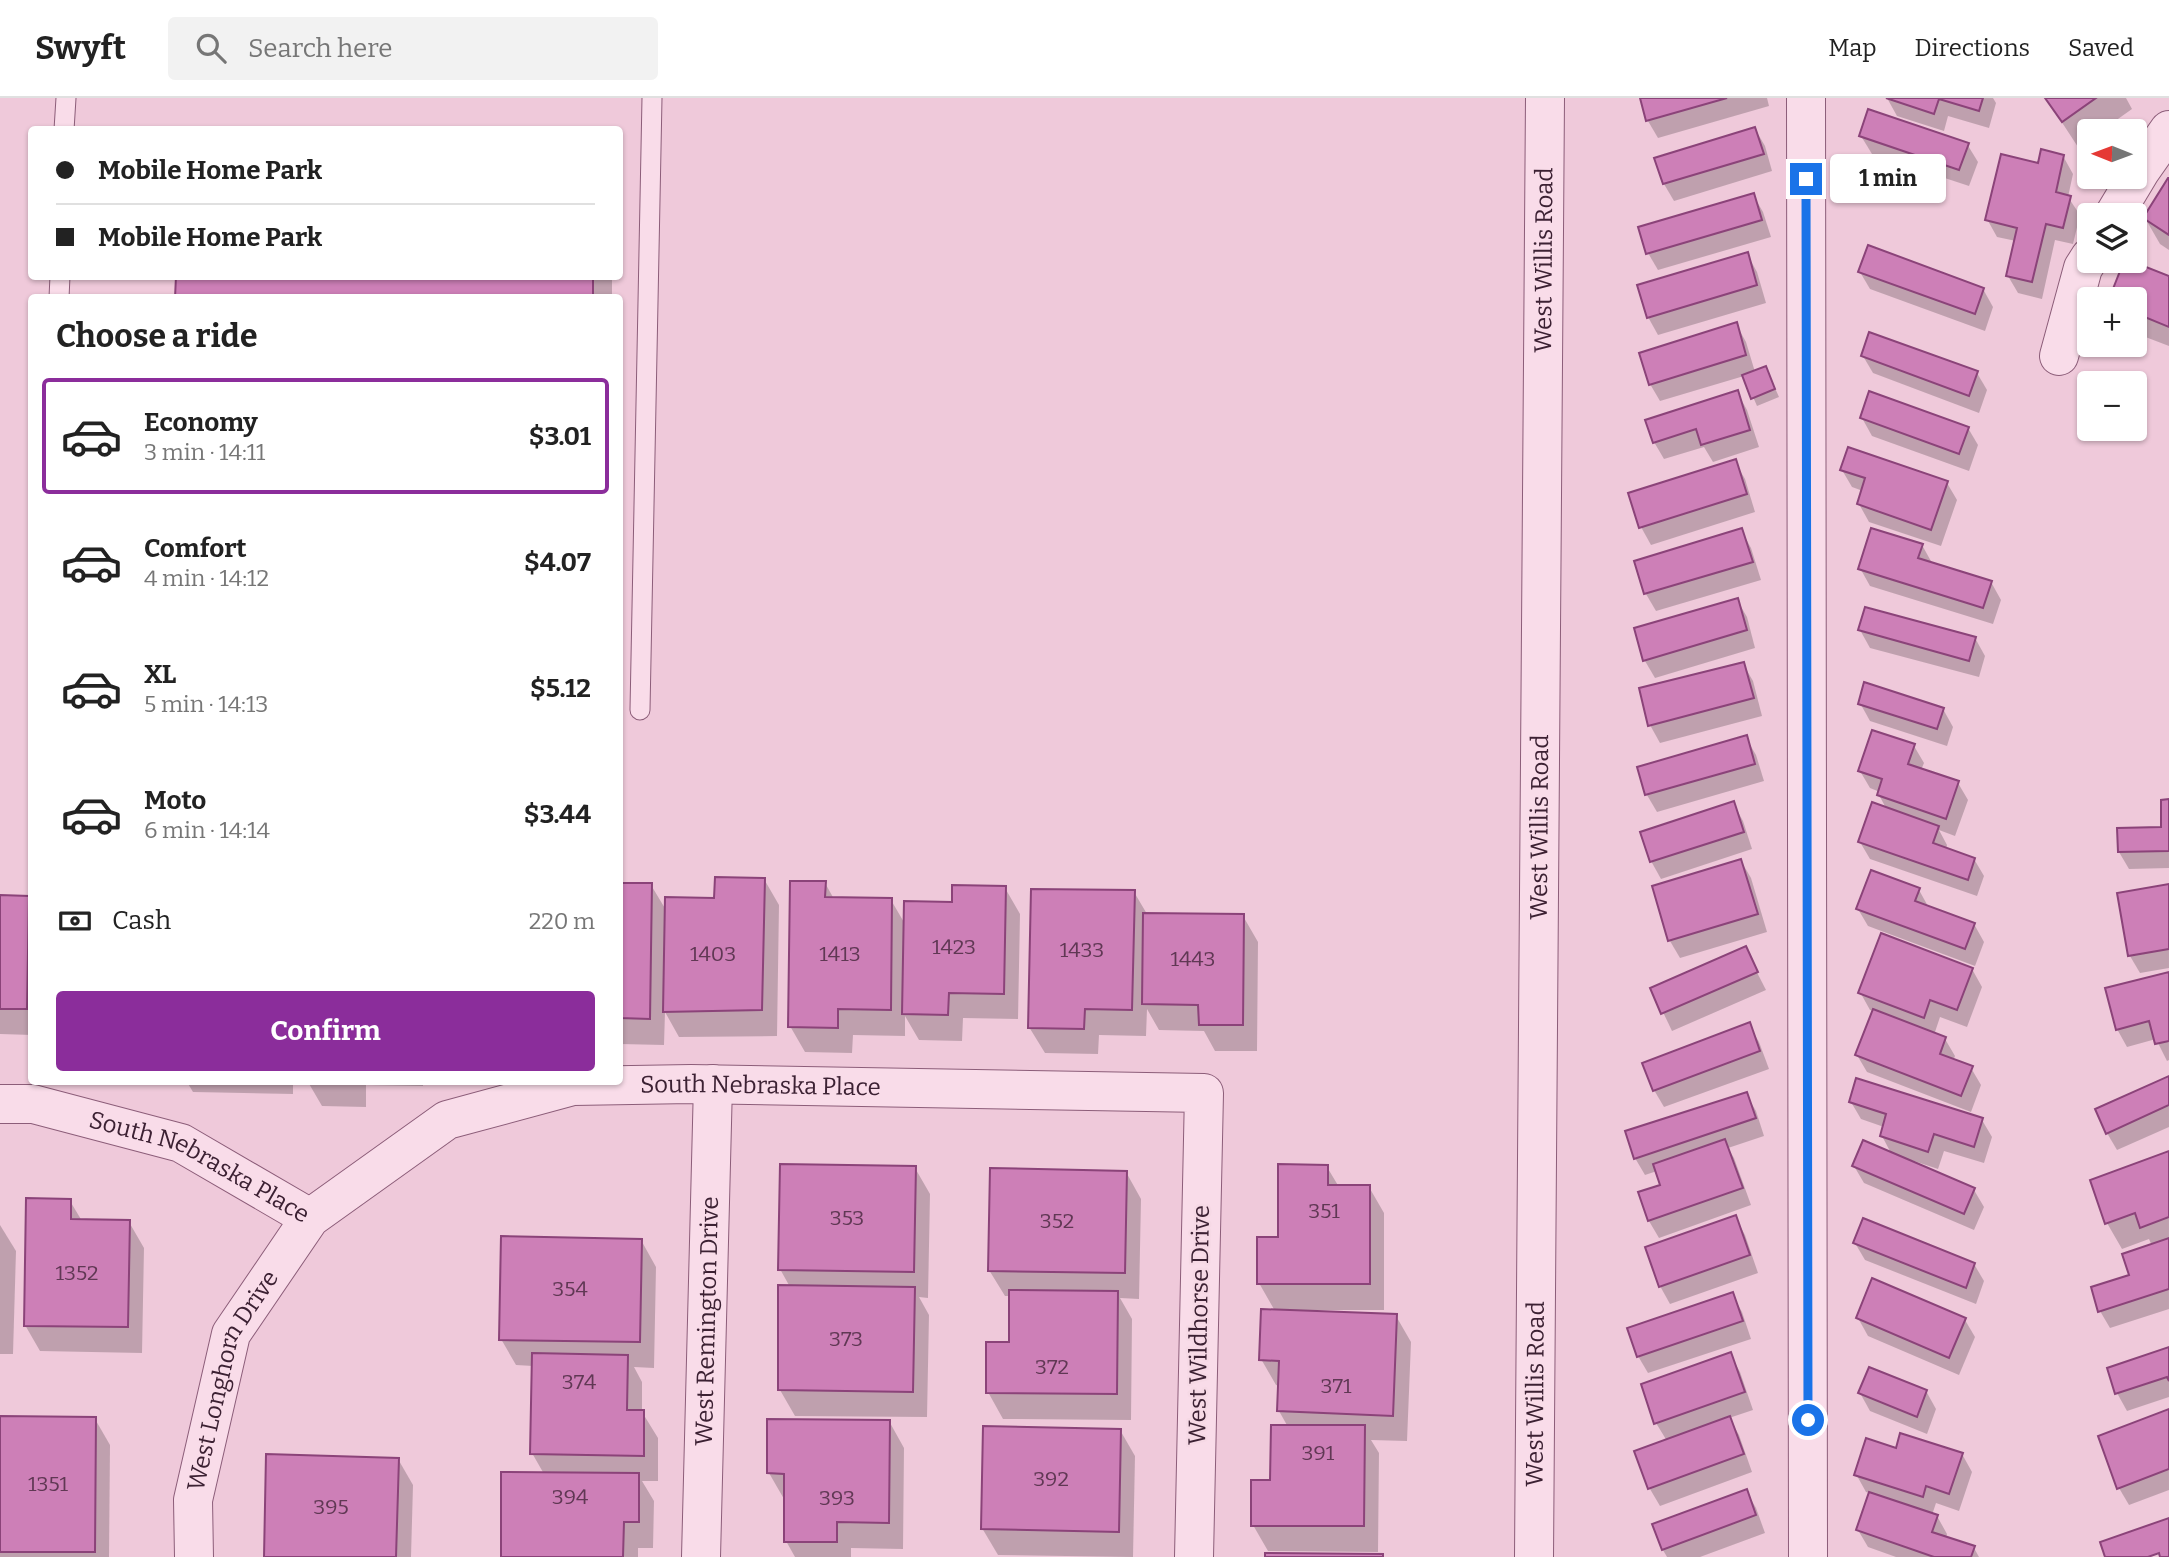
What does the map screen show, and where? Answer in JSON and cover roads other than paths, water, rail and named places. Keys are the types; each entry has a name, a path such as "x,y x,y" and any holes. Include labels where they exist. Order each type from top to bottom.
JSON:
{"street":[{"name":"West Willis Road","path":"1534,1557 1545,98"},
{"path":"1806,98 1808,1557"},
{"path":"2121,203 2169,130"},
{"path":"2059,356 2082,273"},
{"name":"South Nebraska Place","path":"0,1104 33,1104 181,1143 310,1218 447,1120 573,1086 713,1084 1204,1093"},
{"name":"West Remington Drive","path":"701,1557 713,1084"},
{"name":"West Wildhorse Drive","path":"1194,1557 1204,1093"},
{"name":"West Longhorn Drive","path":"194,1557 192,1500 231,1334 310,1218"}],"lane":[{"path":"64,126 66,98"},
{"path":"640,710 652,98"}]}
